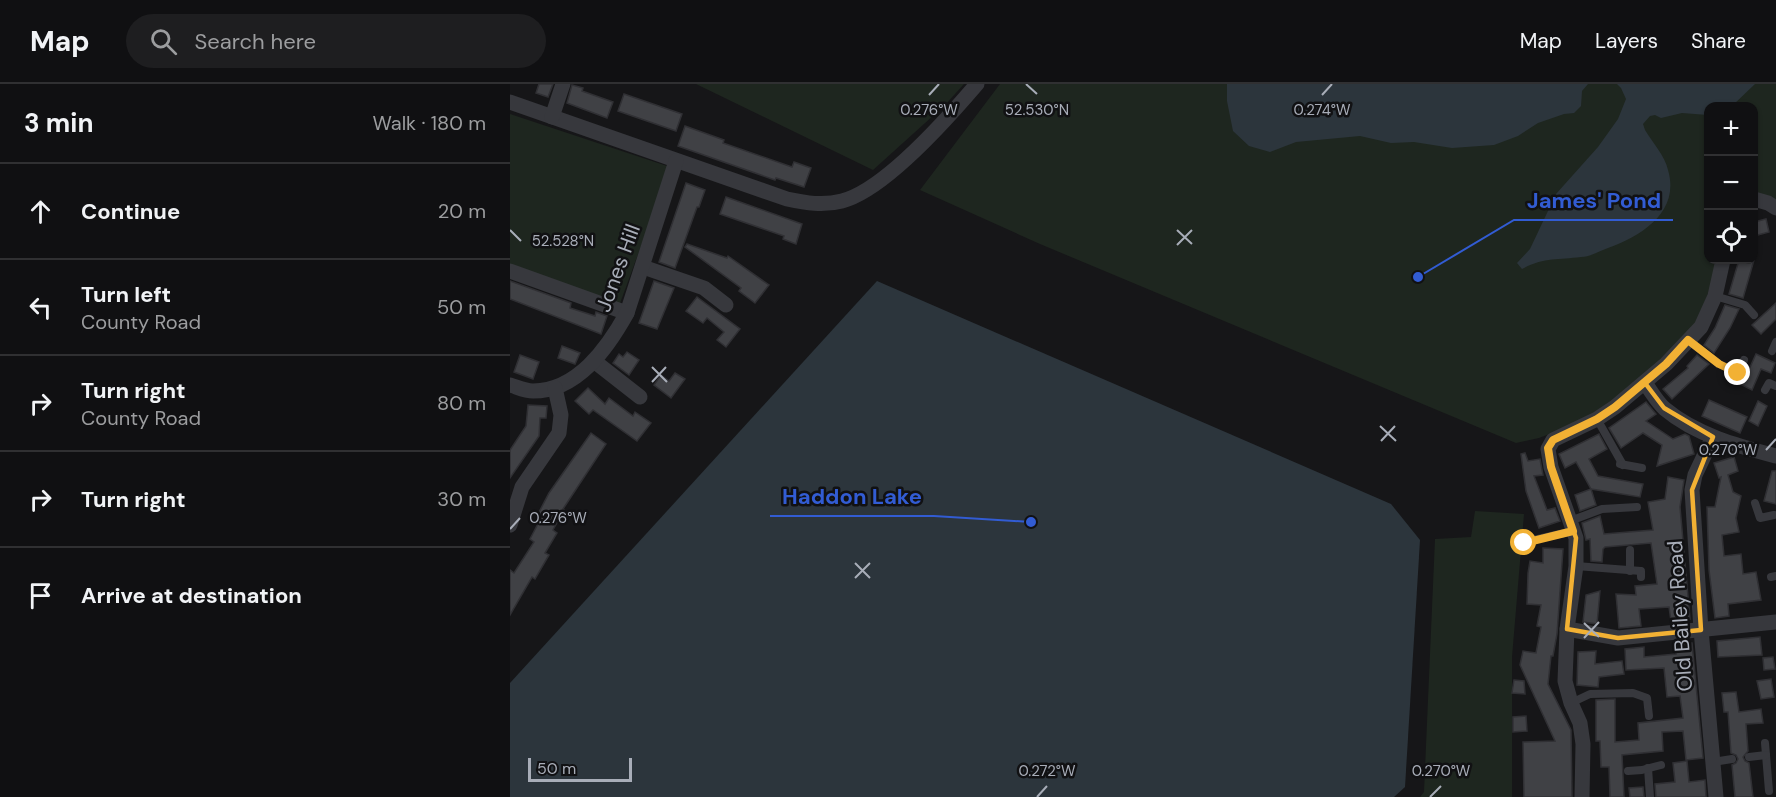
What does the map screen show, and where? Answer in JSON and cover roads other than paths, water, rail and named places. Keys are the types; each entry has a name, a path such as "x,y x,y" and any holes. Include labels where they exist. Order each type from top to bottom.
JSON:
{"street":[{"path":"552,117 563,84"},
{"path":"510,102 787,199 814,205 843,201 873,186 895,168 977,84"},
{"name":"Jones Hill","path":"510,385 530,391 555,388 573,378 594,361 615,336 627,313 676,161"},
{"path":"1758,201 1776,208"},
{"path":"1582,797 1583,744 1580,723 1565,681 1567,629 1576,566 1575,538 1551,467 1548,448 1553,440 1597,419 1666,364 1701,327 1715,296 1722,264"},
{"path":"643,267 704,288 726,305"},
{"path":"510,271 627,313"},
{"path":"594,361 640,398"},
{"path":"1645,383 1664,408 1713,437 1776,456"},
{"path":"510,525 522,487 559,433 561,415 555,388"},
{"name":"Old Bailey Road","path":"1713,437 1695,475 1692,490 1701,630 1716,797"},
{"path":"1567,629 1618,638 1776,622"}],"lane":[{"path":"1715,296 1745,305 1754,315"},
{"path":"1688,340 1719,364 1738,373 1744,360"},
{"path":"1772,351 1776,342"},
{"path":"1765,390 1769,383 1776,386"},
{"path":"1597,419 1621,464 1642,468"},
{"path":"1755,503 1760,518 1774,515"},
{"path":"1524,543 1571,526 1602,509 1637,507"},
{"path":"1630,550 1630,571"},
{"path":"1576,566 1641,571 1641,578"},
{"path":"1571,703 1590,694 1633,693 1647,698 1649,716"},
{"path":"1765,743 1769,791"},
{"path":"1749,757 1766,755"},
{"path":"1713,762 1732,759"},
{"path":"1628,771 1661,765"},
{"path":"1648,768 1650,797"}],"place":[{"name":"James' Pond","path":"1418,277"},
{"name":"Haddon Lake","path":"1031,522"}]}
